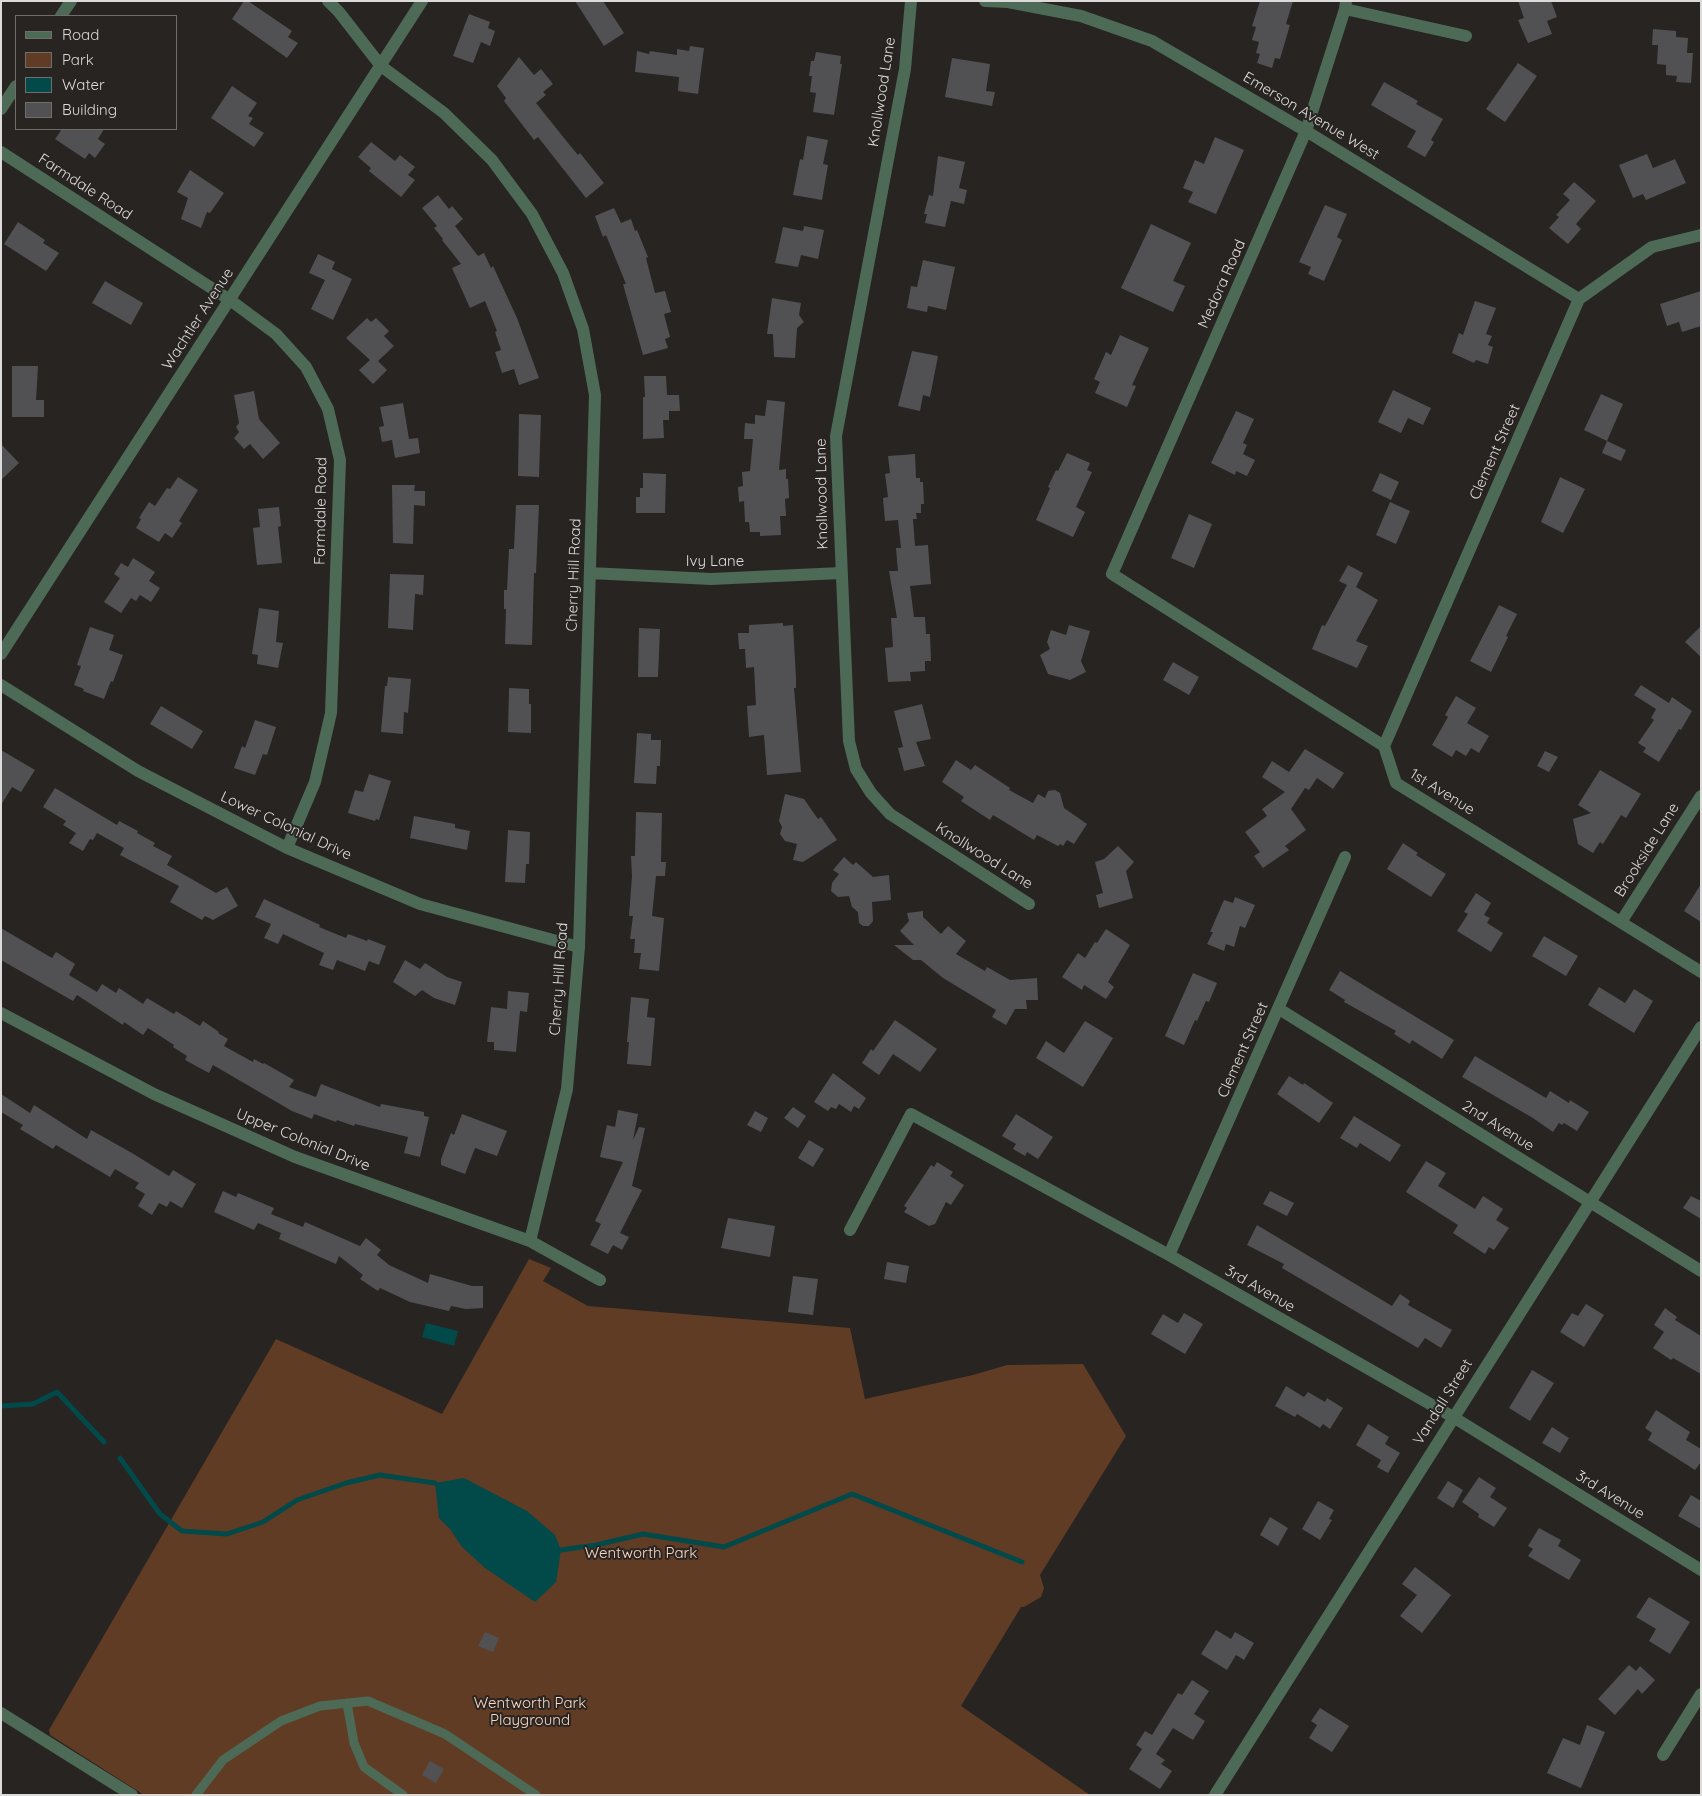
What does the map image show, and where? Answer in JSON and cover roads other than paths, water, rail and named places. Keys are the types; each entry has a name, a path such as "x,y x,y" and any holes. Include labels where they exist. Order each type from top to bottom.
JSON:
{"street":[{"path":"62,15 71,1"},
{"name":"Cherry Hill Road","path":"328,1 340,12 381,66 444,113 492,160 532,214 563,273 583,329 595,395 579,948 567,1089 530,1240"},
{"name":"Wachtler Avenue","path":"1,654 422,1"},
{"name":"Knollwood Lane","path":"911,1 905,69 836,436 847,727 856,769 871,794 890,814 1029,904"},
{"name":"Emerson Avenue West","path":"985,1 1008,2 1081,16 1152,41 1306,131 1579,299"},
{"path":"1346,5 1466,36"},
{"name":"Medora Road","path":"1346,5 1306,131 1112,574 1384,746"},
{"path":"1,109 15,88"},
{"name":"Farmdale Road","path":"1,152 230,300 276,334 306,367 328,409 340,460 332,713 315,782 287,848"},
{"path":"1579,299 1652,247 1701,235"},
{"name":"Clement Street","path":"1384,746 1579,299"},
{"name":"Ivy Lane","path":"590,573 711,579 841,574"},
{"name":"Lower Colonial Drive","path":"1,684 138,771 287,848 420,904 579,948"},
{"name":"1st Avenue","path":"1384,746 1396,783 1701,972"},
{"name":"Brookside Lane","path":"1621,922 1701,796"},
{"name":"Clement Street","path":"1170,1256 1345,858"},
{"name":"2nd Avenue","path":"1279,1009 1701,1271"},
{"name":"Upper Colonial Drive","path":"1,1012 154,1094 295,1157 530,1240 600,1280"},
{"name":"Vandall Street","path":"1215,1795 1701,1027"},
{"name":"3rd Avenue","path":"850,1230 911,1114 1170,1256 1453,1417 1701,1570"},
{"path":"1663,1755 1701,1694"},
{"path":"1,1713 132,1795"}],"lane":[{"path":"196,1795 223,1760 281,1721 320,1706 368,1701 445,1734 536,1795"},
{"path":"347,1703 354,1743 364,1767 403,1795"}],"water":[{"path":"426,1323 458,1331 454,1346 422,1337"},
{"path":"464,1478 527,1511 555,1535 561,1550 556,1582 535,1602 485,1568 462,1547 450,1529 439,1518 435,1483"}],"waterway":[{"path":"1,1406 33,1404 57,1392 104,1442"},
{"path":"120,1458 160,1514 182,1531 227,1534 263,1522 297,1500 346,1483 380,1475 435,1483"},
{"path":"561,1550 596,1545 643,1534 724,1547 852,1494 1022,1562"}],"park label":[{"name":"Wentworth Park","path":"641,1553"},
{"name":"Wentworth Park Playground","path":"530,1712"}]}
